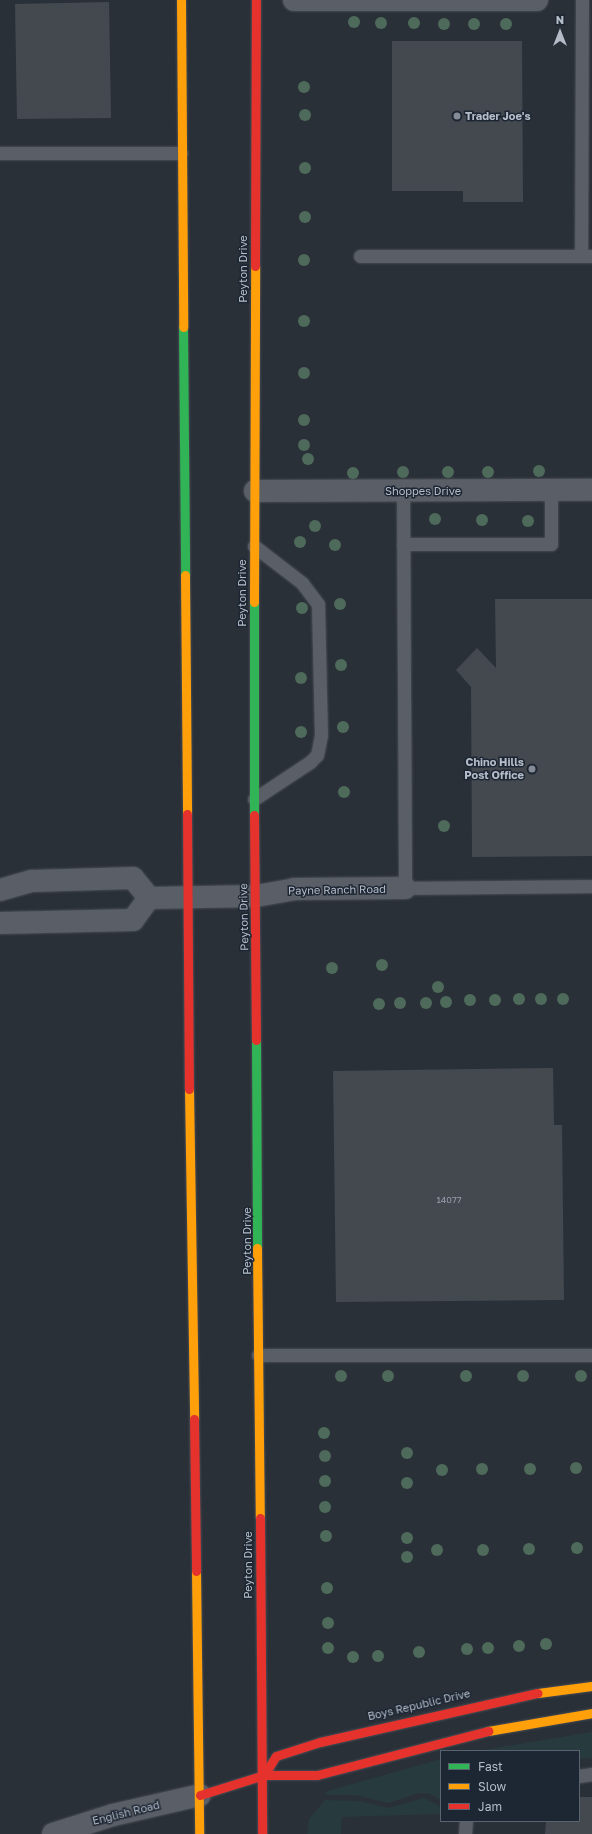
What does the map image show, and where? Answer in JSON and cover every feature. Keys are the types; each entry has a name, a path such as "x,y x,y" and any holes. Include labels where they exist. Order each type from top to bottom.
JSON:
{"main road":[{"path":"181,0 188,897 200,1795 199,1834"},
{"name":"Peyton Drive","path":"256,0 254,799 256,896 258,1355 264,1775 262,1834"},
{"name":"Boys Republic Drive","path":"264,1775 276,1756 323,1742 513,1696 592,1686"},
{"path":"200,1795 264,1775 317,1775 461,1736 592,1713"}],"street":[{"path":"294,0 537,0"},
{"name":"Shoppes Drive","path":"254,491 592,490"},
{"path":"0,890 32,881 133,878 149,898 133,920 0,923"},
{"name":"Payne Ranch Road","path":"149,898 256,896 294,889 405,888"},
{"name":"English Road","path":"53,1834 113,1815 200,1795"}],"lane":[{"path":"360,256 587,256 582,0"},
{"path":"0,153 181,153"},
{"path":"403,544 551,544 551,490"},
{"path":"403,491 405,888 592,886"},
{"path":"254,546 302,583 318,604 322,734 317,755 310,762 254,799"},
{"path":"258,1355 592,1355"},
{"path":"580,1776 592,1774"},
{"path":"466,1822 466,1834"}],"green space":[{"path":"592,1732 592,1758 580,1759 580,1750 483,1750"},
{"path":"440,1759 440,1799 431,1794 418,1793 388,1803 355,1795 328,1795 324,1792"},
{"path":"424,1798 439,1806 440,1814 342,1817 341,1834 307,1834 309,1819 325,1800 359,1801 388,1808"}],"building":[{"path":"109,2 111,118 17,119 15,4"},
{"name":"Trader Joe's","path":"392,41 522,41 523,202 463,202 463,191 392,191"},
{"name":"Chino Hills Post Office","path":"495,599 592,599 592,856 472,857 471,687 456,670 477,648 496,668"},
{"path":"553,1068 554,1125 562,1125 564,1300 336,1302 333,1071"},
{"path":"580,1797 592,1797 592,1834 545,1834 546,1822 580,1822"}],"traffic: fast":[{"path":"183,327 185,575"},
{"path":"254,602 254,815"},
{"path":"256,1040 257,1248"}],"traffic: slow":[{"path":"181,0 183,327"},
{"path":"254,602 255,266"},
{"path":"185,575 187,814"},
{"path":"189,1089 194,1419"},
{"path":"257,1248 260,1518"},
{"path":"196,1571 199,1834"},
{"path":"538,1693 592,1686"},
{"path":"488,1731 592,1713"}],"traffic: jam":[{"path":"255,266 256,0"},
{"path":"187,814 189,1089"},
{"path":"254,815 256,1040"},
{"path":"194,1419 196,1571"},
{"path":"260,1518 262,1834"},
{"path":"264,1775 276,1756 320,1742 538,1693"},
{"path":"200,1795 264,1775 317,1775 488,1731"}],"place":[{"name":"Trader Joe's","path":"457,116"},
{"name":"Chino Hills Post Office","path":"532,769"}]}
